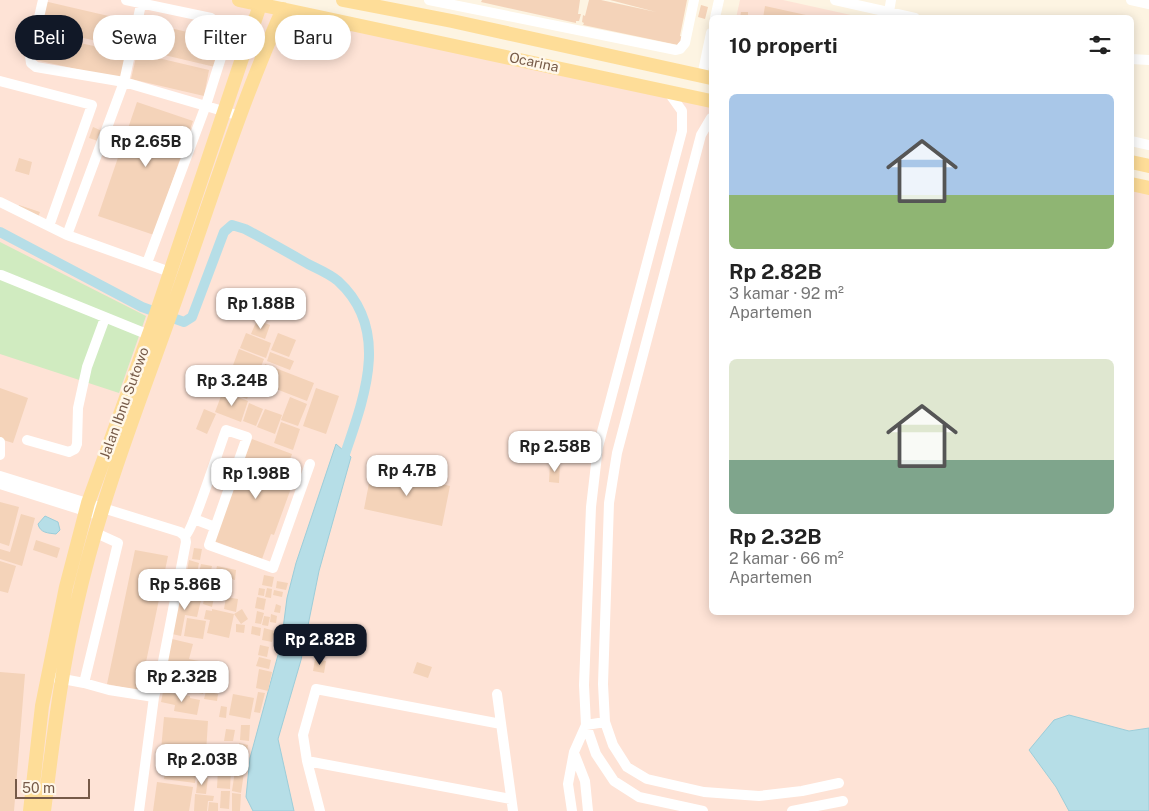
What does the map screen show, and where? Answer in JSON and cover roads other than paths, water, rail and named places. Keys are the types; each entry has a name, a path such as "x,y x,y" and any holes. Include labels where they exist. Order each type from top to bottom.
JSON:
{"main road":[{"name":"Ocarina","path":"238,0 667,90 709,100"},
{"name":"Ocarina","path":"343,0 707,77"},
{"name":"Jalan Ibnu Sutowo","path":"169,298 170,272 260,5"},
{"name":"Jalan Ibnu Sutowo","path":"30,811 42,706 66,587 87,507 155,330 283,9"},
{"path":"1134,163 1149,166"},
{"path":"1134,185 1149,188"},
{"name":"Jalan Ibnu Sutowo","path":"44,811 61,679 77,602 155,330"}],"street":[{"path":"43,0 30,56 31,63 36,67 124,82 240,116"},
{"path":"126,0 211,18 220,24 226,34 226,42 206,105 147,263"},
{"path":"430,0 456,3 676,50 686,43 694,0"},
{"path":"716,15 719,0"},
{"path":"835,0 876,4 889,12 902,15"},
{"path":"889,12 891,0"},
{"path":"1131,0 1149,4"},
{"path":"66,235 124,82 142,2"},
{"path":"452,22 456,3"},
{"path":"707,77 709,53"},
{"path":"1134,59 1148,57"},
{"path":"1,83 92,105 49,226"},
{"path":"667,90 682,111 682,130 598,447 591,507 584,684 586,725 596,754 614,781 639,797 703,811"},
{"path":"709,121 701,135 618,453 609,503 603,684 605,722 613,745 627,767 646,779 704,792 759,796 802,791 839,783"},
{"path":"1134,142 1149,144"},
{"path":"0,202 66,235 170,272"},
{"path":"2,275 105,318 155,330"},
{"path":"27,440 69,452 74,450 77,444 78,408 87,366 105,318"},
{"path":"185,536 188,535 226,430 247,438 209,545 273,568 310,464"},
{"path":"0,442 0,454"},
{"path":"0,476 102,512 180,532 185,536 186,542 154,697 139,811"},
{"path":"0,484 87,507"},
{"path":"194,519 215,527"},
{"path":"84,683 118,543 96,533"},
{"path":"589,575 607,576"},
{"path":"48,676 109,690 154,697"},
{"path":"320,811 307,761 303,735 316,689 501,724"},
{"path":"497,694 513,811"},
{"path":"586,725 605,722"},
{"path":"572,811 568,784 574,752 586,725"},
{"path":"574,752 585,781 588,811"},
{"path":"307,761 512,799"},
{"path":"792,811 843,801"}],"water":[{"path":"336,444 351,457 319,571 301,660 278,739 294,811 253,811 246,797 250,758 281,644 287,598 296,563"},
{"path":"45,516 58,522 60,530 56,534 45,532 39,527 38,524"},
{"path":"1069,715 1129,731 1149,728 1149,811 1069,811 1056,787 1029,750 1054,720"}],"waterway":[{"path":"0,232 142,307 184,322 192,317 224,232 232,225 245,229 335,278 355,301 365,323 369,346 364,394 341,466"}]}
